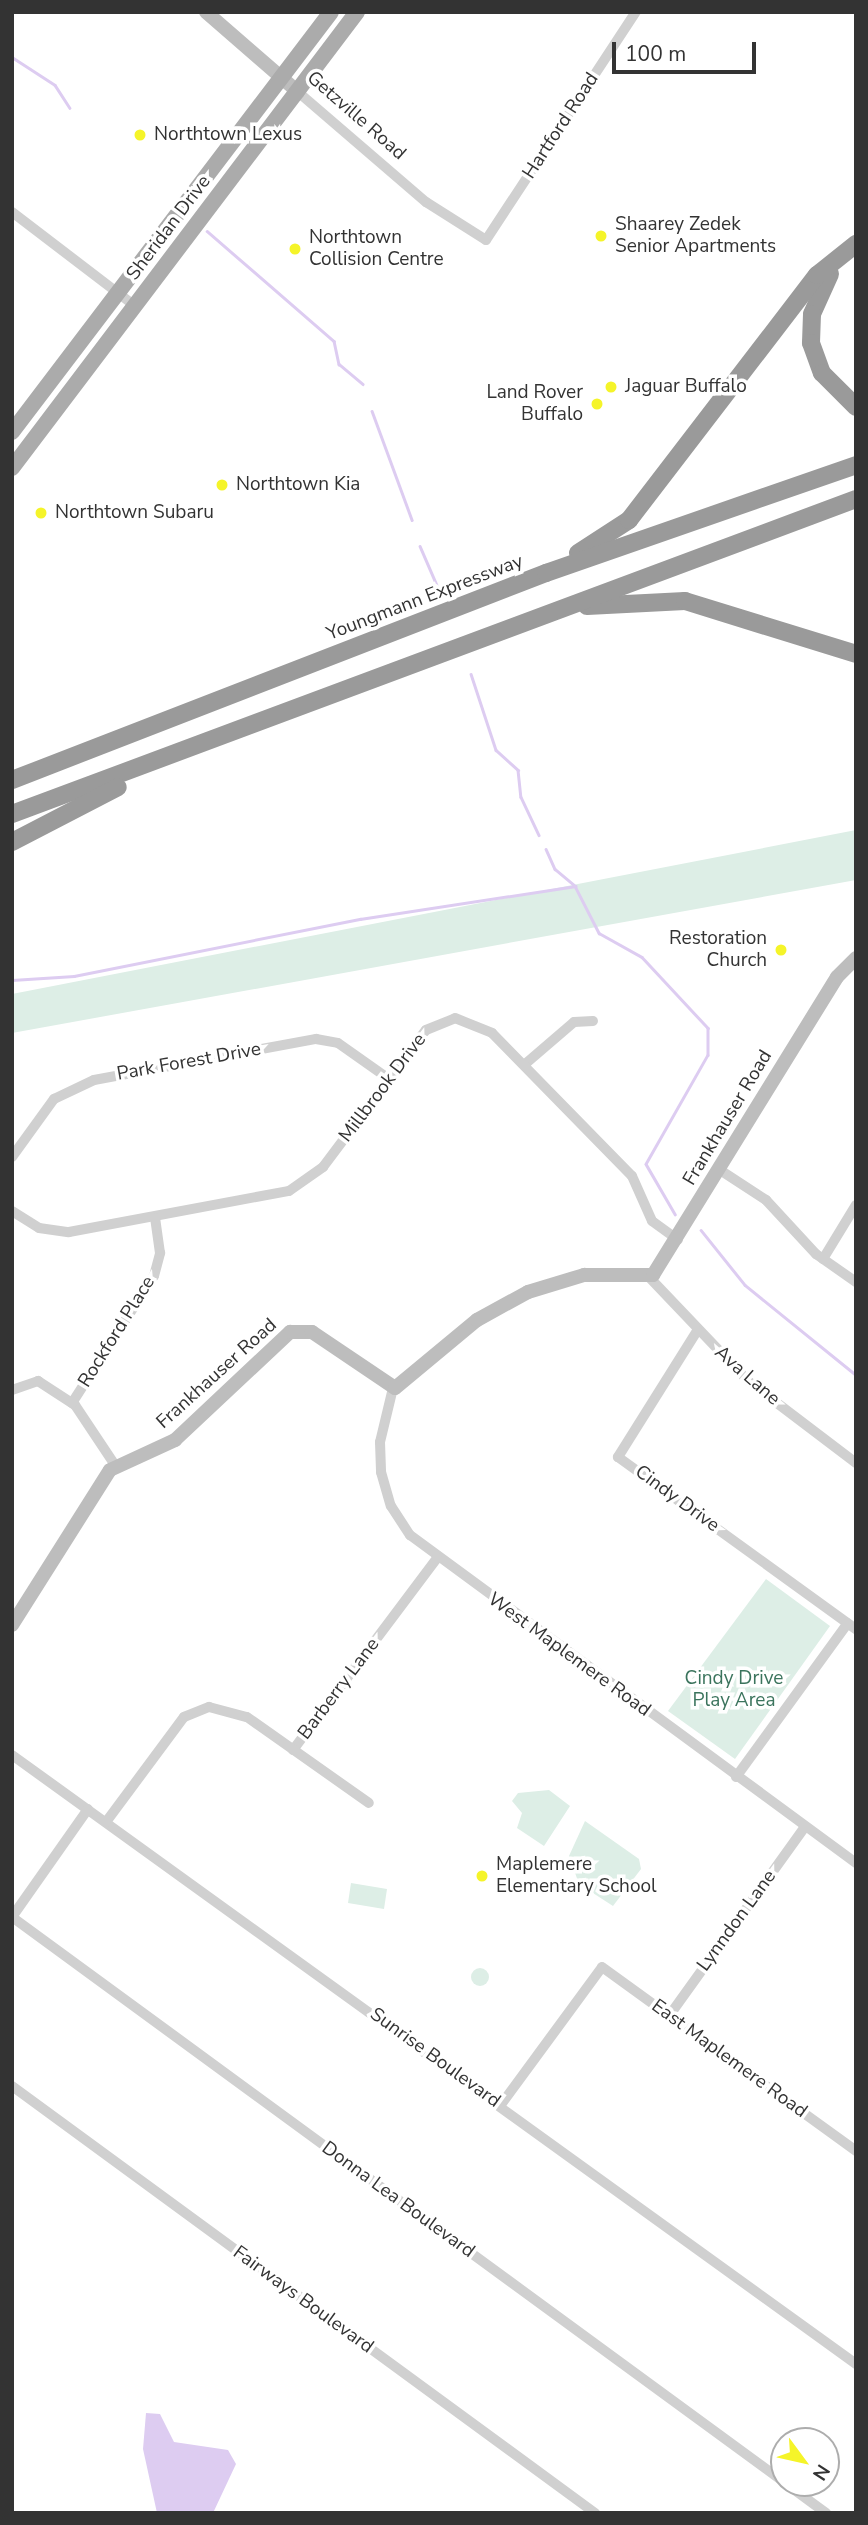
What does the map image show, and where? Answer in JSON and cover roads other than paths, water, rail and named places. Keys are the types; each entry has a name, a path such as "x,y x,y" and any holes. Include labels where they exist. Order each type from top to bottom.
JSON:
{"highway":[{"path":"546,573 629,520 817,275 856,244"},
{"path":"856,255 822,284 811,343 822,373 856,407"},
{"name":"Youngmann Expressway","path":"12,780 546,573 856,464"},
{"path":"12,814 856,499"},
{"path":"536,617 662,598 856,654"},
{"path":"12,842 69,808 242,730"}],"main road":[{"name":"Sheridan Drive","path":"12,432 331,12"},
{"name":"Sheridan Drive","path":"12,468 358,12"}],"street":[{"name":"Getzville Road","path":"206,12 426,202 486,240"},
{"name":"Hartford Road","path":"486,240 636,12"},
{"path":"12,212 135,306"},
{"name":"Frankhauser Road","path":"649,1277 678,1240 838,976 856,958"},
{"name":"Millbrook Drive","path":"12,1211 39,1227 69,1232 155,1218 302,1185 323,1167 426,1030 455,1018 483,1026 524,1065 632,1176 652,1221 678,1240"},
{"path":"524,1065 573,1022 593,1021"},
{"name":"Park Forest Drive","path":"12,1157 54,1099 94,1080 316,1039 349,1049 389,1079"},
{"path":"720,1170 780,1211 823,1259 856,1282"},
{"path":"823,1259 856,1205"},
{"name":"Rockford Place","path":"72,1403 154,1276 160,1253 155,1218"},
{"path":"393,1388 477,1320 528,1292 584,1275 649,1277"},
{"name":"Ava Lane","path":"649,1277 697,1331 748,1381 856,1463"},
{"name":"Frankhauser Road","path":"115,1465 175,1440 294,1331 312,1332 393,1388"},
{"name":"Cindy Drive","path":"697,1331 618,1457 852,1626"},
{"path":"12,1391 23,1381 38,1381 72,1403 115,1465 12,1625"},
{"name":"West Maplemere Road","path":"393,1388 380,1441 385,1490 410,1535 437,1558 856,1864"},
{"name":"Barberry Lane","path":"106,1822 184,1717 199,1709 242,1714 293,1750 437,1558"},
{"path":"736,1777 852,1626"},
{"path":"293,1750 369,1803"},
{"name":"Sunrise Boulevard","path":"12,1755 856,2364"},
{"path":"12,1917 88,1809"},
{"name":"Lynndon Lane","path":"669,2016 806,1827"},
{"name":"Donna Lea Boulevard","path":"12,1917 770,2473"},
{"name":"East Maplemere Road","path":"500,2106 602,1967 856,2151"},
{"name":"Fairways Boulevard","path":"12,2086 595,2513"},
{"name":"Donna Lea Boulevard","path":"804,2497 826,2513"}],"waterway":[{"path":"12,57 55,85 70,108"},
{"path":"207,231 334,341 339,364 363,384"},
{"path":"372,411 412,520"},
{"path":"420,546 439,590"},
{"path":"471,674 496,750 518,770 521,797 539,835"},
{"path":"546,849 555,869 575,886 599,933 642,957 708,1028 708,1055 646,1164 675,1214"},
{"path":"12,980 74,976 360,919 575,886"},
{"path":"701,1230 745,1285 856,1375"}],"place":[{"name":"Northtown Lexus","path":"140,135"},
{"name":"Shaarey Zedek Senior Apartments","path":"601,236"},
{"name":"Northtown Collision Centre","path":"295,249"},
{"name":"Jaguar Buffalo","path":"611,387"},
{"name":"Land Rover Buffalo","path":"597,404"},
{"name":"Northtown Kia","path":"222,485"},
{"name":"Northtown Subaru","path":"41,513"},
{"name":"Restoration Church","path":"781,950"},
{"name":"Maplemere Elementary School","path":"482,1876"}],"park label":[{"name":"Cindy Drive Play Area","path":"734,1690"}]}
